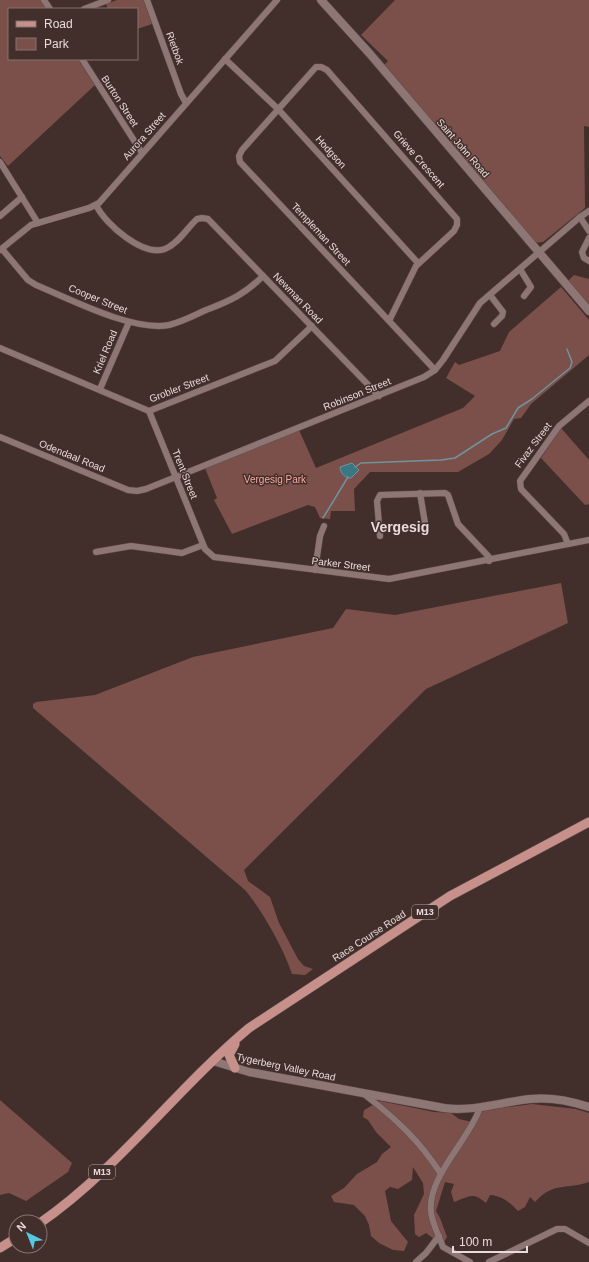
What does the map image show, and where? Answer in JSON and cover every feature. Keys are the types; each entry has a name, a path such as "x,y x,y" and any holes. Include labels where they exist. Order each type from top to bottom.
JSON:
{"main road":[{"name":"Saint John Road","path":"321,0 370,54 589,311"},
{"name":"Race Course Road","path":"213,1060 243,1033 450,896 589,822"},
{"path":"235,1068 230,1061 230,1053 243,1033"},
{"name":"Tygerberg Valley Road","path":"213,1060 235,1068 266,1076 444,1108 466,1110 536,1099 570,1102 589,1107"},
{"name":"M13","path":"48,1217 89,1185 213,1060"}],"street":[{"path":"87,8 108,0"},
{"name":"Rietbok","path":"147,0 181,94 186,103"},
{"name":"Aurora Street","path":"96,205 277,0"},
{"name":"Hodgson","path":"225,59 278,109 418,263"},
{"name":"Burton Street","path":"83,60 142,153"},
{"name":"Grieve Crescent","path":"278,109 314,68 321,67 326,70 457,219 457,225 454,231 418,263 390,321"},
{"name":"Templeman Street","path":"278,109 240,152 240,162 435,370"},
{"path":"0,162 38,222"},
{"path":"0,216 22,197"},
{"path":"1,249 26,228 38,222 96,205"},
{"name":"Newman Road","path":"96,205 102,214 125,237 154,250 163,250 172,245 197,219 202,218 209,220 378,396"},
{"name":"Robinson Street","path":"137,492 419,380 435,370 447,355 476,308 490,294 580,216 589,211"},
{"path":"580,216 589,230"},
{"path":"589,238 582,252 584,258 589,261"},
{"name":"Cooper Street","path":"1,249 33,284 129,322 157,326 174,324 237,298 264,276"},
{"path":"520,269 531,287 530,291 524,296"},
{"path":"490,294 503,312 502,316 494,324"},
{"name":"Kriel Road","path":"100,389 129,322"},
{"name":"Grobler Street","path":"0,348 149,411 275,361 312,326"},
{"name":"Fivaz Street","path":"568,544 564,534 521,489 519,483 521,477 532,465 559,426 589,401"},
{"name":"Trent Street","path":"149,411 203,545"},
{"name":"Odendaal Road","path":"0,437 128,490 137,492"},
{"path":"420,493 425,524"},
{"path":"380,536 377,501 378,496 384,494 446,494 457,521 489,557 489,561"},
{"path":"315,570 320,536 324,526"},
{"name":"Parker Street","path":"203,545 208,553 214,557 389,579 489,561 589,540"},
{"path":"96,552 131,546 182,553 203,545"},
{"path":"363,1093 410,1132 425,1149 441,1174"},
{"path":"470,1262 443,1247 431,1207 434,1191 441,1174 475,1122 480,1108"},
{"path":"489,1262 557,1228 565,1229 589,1243"},
{"path":"416,1262 426,1253 439,1236"}],"green space":[{"path":"0,0 41,0 45,8 8,8 8,60 79,60 95,85 8,166 0,156"},
{"path":"117,0 144,0 152,24 138,29 138,8 108,8 106,4"},
{"path":"395,0 589,0 589,127 584,126 585,208 543,242 534,243 383,66 388,61 361,35"},
{"path":"574,275 589,279 589,306 568,281"},
{"name":"Vergesig Park","path":"561,287 589,320 589,355 531,404 521,418 514,419 502,440 489,454 458,472 370,472 354,489 355,511 331,511 330,519 320,518 315,507 308,505 232,534 214,500 217,498 205,468 299,430 316,468 463,408 475,396 446,378 455,362 459,365 500,351 509,332"},
{"path":"561,428 589,460 589,504 585,505 541,458"},
{"path":"561,583 568,623 426,689 244,870 248,881 270,897 279,923 298,959 304,966 313,969 305,975 292,974 284,953 272,930 252,898 245,890 33,708 33,704 36,702 95,695 193,657 333,628 346,609 395,615"},
{"path":"0,1100 72,1163 68,1172 26,1201 9,1193 0,1195"},
{"path":"380,1101 434,1112 451,1113 459,1119 472,1122 479,1118 482,1112 486,1110 532,1104 576,1109 589,1113 589,1182 548,1191 535,1202 530,1197 525,1207 518,1211 506,1200 490,1195 486,1203 474,1196 454,1202 451,1192 454,1184 445,1182 436,1211 447,1237 444,1242 438,1242 426,1233 419,1237 415,1234 414,1215 424,1194 423,1183 413,1167 412,1180 398,1189 390,1187 385,1191 391,1221 408,1242 404,1251 393,1250 379,1243 371,1236 369,1225 365,1216 354,1205 334,1202 331,1196 344,1188 357,1174 377,1162 382,1154 391,1147 376,1132 368,1120 363,1117 364,1110"}],"water":[{"path":"352,463 359,470 351,478 345,477 340,467"}],"waterway":[{"path":"355,467 361,463 441,460 455,458 492,434 506,428 518,408 532,399 570,368 572,362 567,349"},
{"path":"323,518 348,477"}],"district":[{"name":"Vergesig","path":"400,527"}]}
